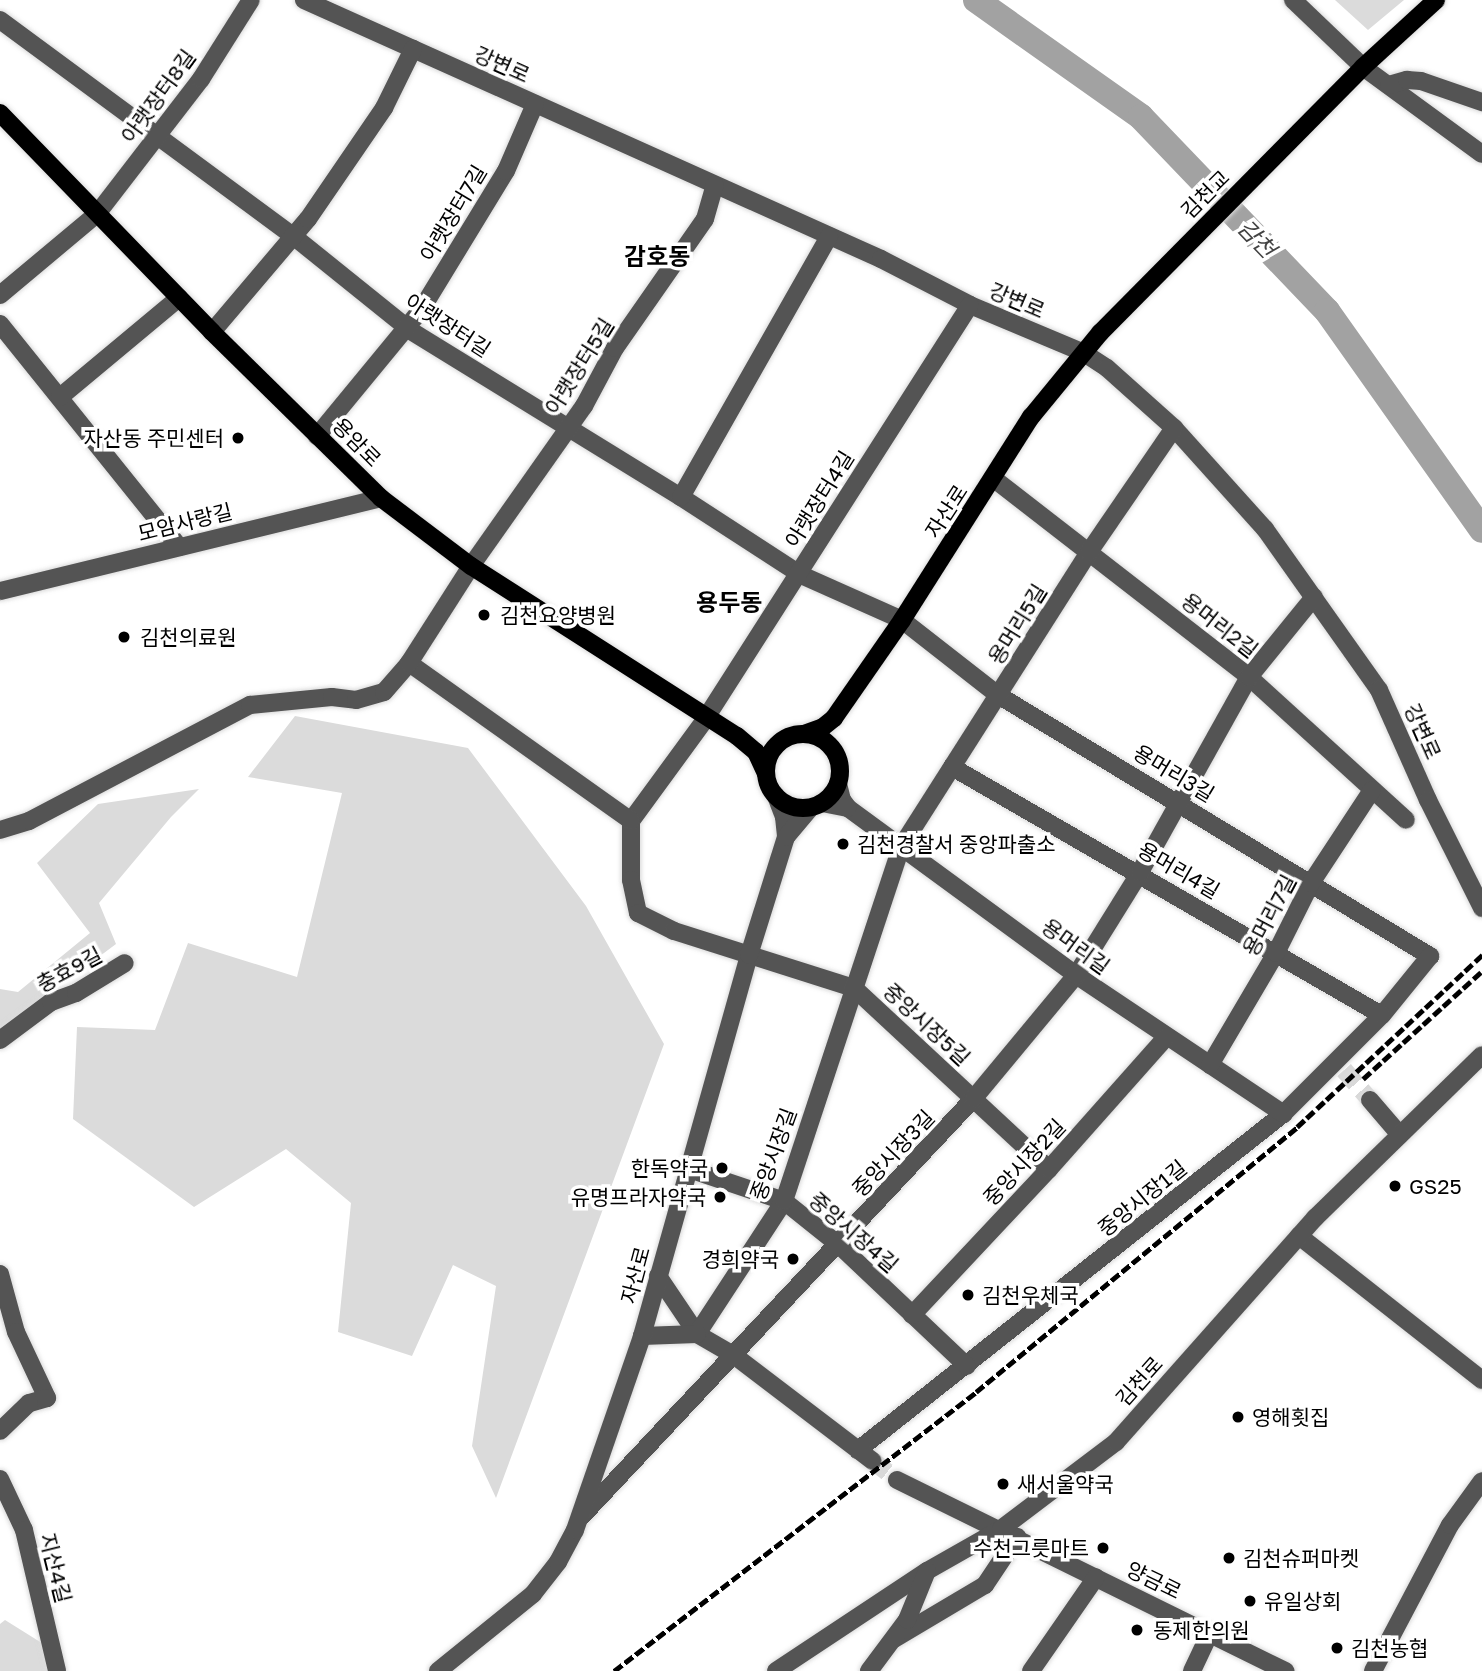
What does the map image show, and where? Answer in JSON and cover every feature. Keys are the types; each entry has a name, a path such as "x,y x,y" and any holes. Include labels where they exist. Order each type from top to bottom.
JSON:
{"main road":[{"name":"김천교","path":"1100,333 1363,67 1436,0"},
{"name":"용암로","path":"0,113 212,332 381,498 471,566 737,736"},
{"name":"자산로","path":"834,718 902,620 1031,417 1100,333"},
{"path":"737,736 766,744 823,727 834,718"},
{"path":"737,736 756,752 776,796 786,804 816,806 838,784 840,772 831,731 834,718"},
{"path":"804,734 826,741 834,750"},
{"path":"766,773 768,761 782,741"}],"street":[{"name":"아랫장터8길","path":"0,295 97,215 206,71 251,0"},
{"name":"강변로","path":"304,0 932,283 970,305 1084,353 1107,368 1174,428 1265,529 1380,690 1428,800 1482,908"},
{"path":"1293,0 1363,67 1482,154"},
{"name":"아랫장터길","path":"0,20 293,236 406,327 681,497 799,574 902,620"},
{"path":"212,332 293,236 384,108 414,49"},
{"path":"1389,85 1407,80 1421,81 1482,102"},
{"name":"아랫장터7길","path":"317,436 421,310 506,171 535,104"},
{"name":"아랫장터5길","path":"0,830 29,821 250,705 332,697 356,700 384,692 409,663 471,566 569,428 615,348 705,219 715,185"},
{"path":"681,497 829,236"},
{"path":"60,397 179,298"},
{"name":"아랫장터4길","path":"631,821 707,717 970,305"},
{"path":"0,324 179,547"},
{"name":"용머리5길","path":"901,847 1089,552 1174,428"},
{"name":"용머리2길","path":"994,479 1249,677 1406,820"},
{"name":"모암사랑길","path":"0,591 381,498"},
{"name":"중앙시장3길","path":"581,1517 735,1356 974,1098 1076,975 1140,872 1249,677 1314,597"},
{"name":"용머리3길","path":"902,620 998,695 1430,956"},
{"path":"409,663 631,821"},
{"name":"용머리4길","path":"952,767 1140,872 1382,1015"},
{"path":"838,784 848,808"},
{"name":"용머리7길","path":"1210,1065 1276,953 1311,883 1372,790"},
{"path":"776,796 785,817 786,837"},
{"path":"786,837 816,806"},
{"name":"용머리길","path":"816,806 848,808 1076,975 1284,1114"},
{"name":"중앙시장5길","path":"631,821 631,880 638,913 674,931 854,988 1049,1169"},
{"name":"자산로","path":"438,1671 536,1590 558,1562 581,1517 642,1336 749,955 786,837"},
{"name":"중앙시장길","path":"697,1334 784,1201 901,847"},
{"name":"중앙시장1길","path":"858,1450 1284,1114 1340,1066 1430,956"},
{"name":"충효9길","path":"0,1040 51,1002 76,993 125,963"},
{"name":"중앙시장2길","path":"912,1315 1049,1169 1166,1037"},
{"name":"김천로","path":"776,1671 927,1571 1009,1533 1116,1442 1299,1236 1482,1055"},
{"path":"1370,1100 1400,1135"},
{"name":"중앙시장4길","path":"688,1169 784,1201 839,1245 967,1366"},
{"path":"1299,1236 1482,1380"},
{"path":"0,1274 16,1332 47,1398 29,1403 0,1431"},
{"path":"658,1276 697,1334 735,1356 873,1461"},
{"path":"642,1336 697,1334"},
{"name":"지산4길","path":"0,1479 24,1530 57,1671"},
{"path":"894,1639 985,1585 1009,1533 897,1480"},
{"path":"1373,1671 1450,1525 1482,1481"},
{"name":"양금로","path":"1009,1533 1286,1671"},
{"path":"869,1671 907,1620 927,1571"},
{"path":"1034,1669 1096,1577"},
{"path":"1192,1671 1210,1633"}],"shaded area":[{"path":"1335,0 1404,0 1368,30"},
{"path":"295,716 468,748 586,906 664,1044 496,1498 472,1446 496,1286 453,1265 412,1356 338,1332 351,1203 286,1149 194,1207 73,1119 77,1027 155,1030 188,943 297,977 342,793 248,777"},
{"path":"199,789 171,817 99,903 116,944 0,1031 0,989 18,992 90,933 37,863 98,804"},
{"path":"5,1620 45,1645 51,1671 0,1671 0,1624"}],"waterway":[{"name":"감천","path":"976,0 1141,117 1327,311 1482,530"}],"tunnel":[{"path":"1344,1070 1370,1100"},
{"path":"873,1461 897,1480"}],"railway":[{"path":"614,1671 976,1392 1297,1127 1482,955"},
{"path":"1363,1079 1482,971"}],"place":[{"name":"자산동 주민센터","path":"238,438"},
{"name":"김천요양병원","path":"484,615"},
{"name":"김천의료원","path":"124,637"},
{"name":"김천경찰서 중앙파출소","path":"843,844"},
{"name":"한독약국","path":"722,1168"},
{"name":"GS25","path":"1395,1186"},
{"name":"유명프라자약국","path":"720,1197"},
{"name":"경희약국","path":"793,1259"},
{"name":"김천우체국","path":"968,1295"},
{"name":"영해횟집","path":"1238,1417"},
{"name":"새서울약국","path":"1003,1484"},
{"name":"수천그릇마트","path":"1103,1548"},
{"name":"김천슈퍼마켓","path":"1229,1558"},
{"name":"유일상회","path":"1250,1601"},
{"name":"동제한의원","path":"1137,1630"},
{"name":"김천농협","path":"1337,1648"}],"district":[{"name":"감호동","path":"657,256"},
{"name":"용두동","path":"729,602"}]}
